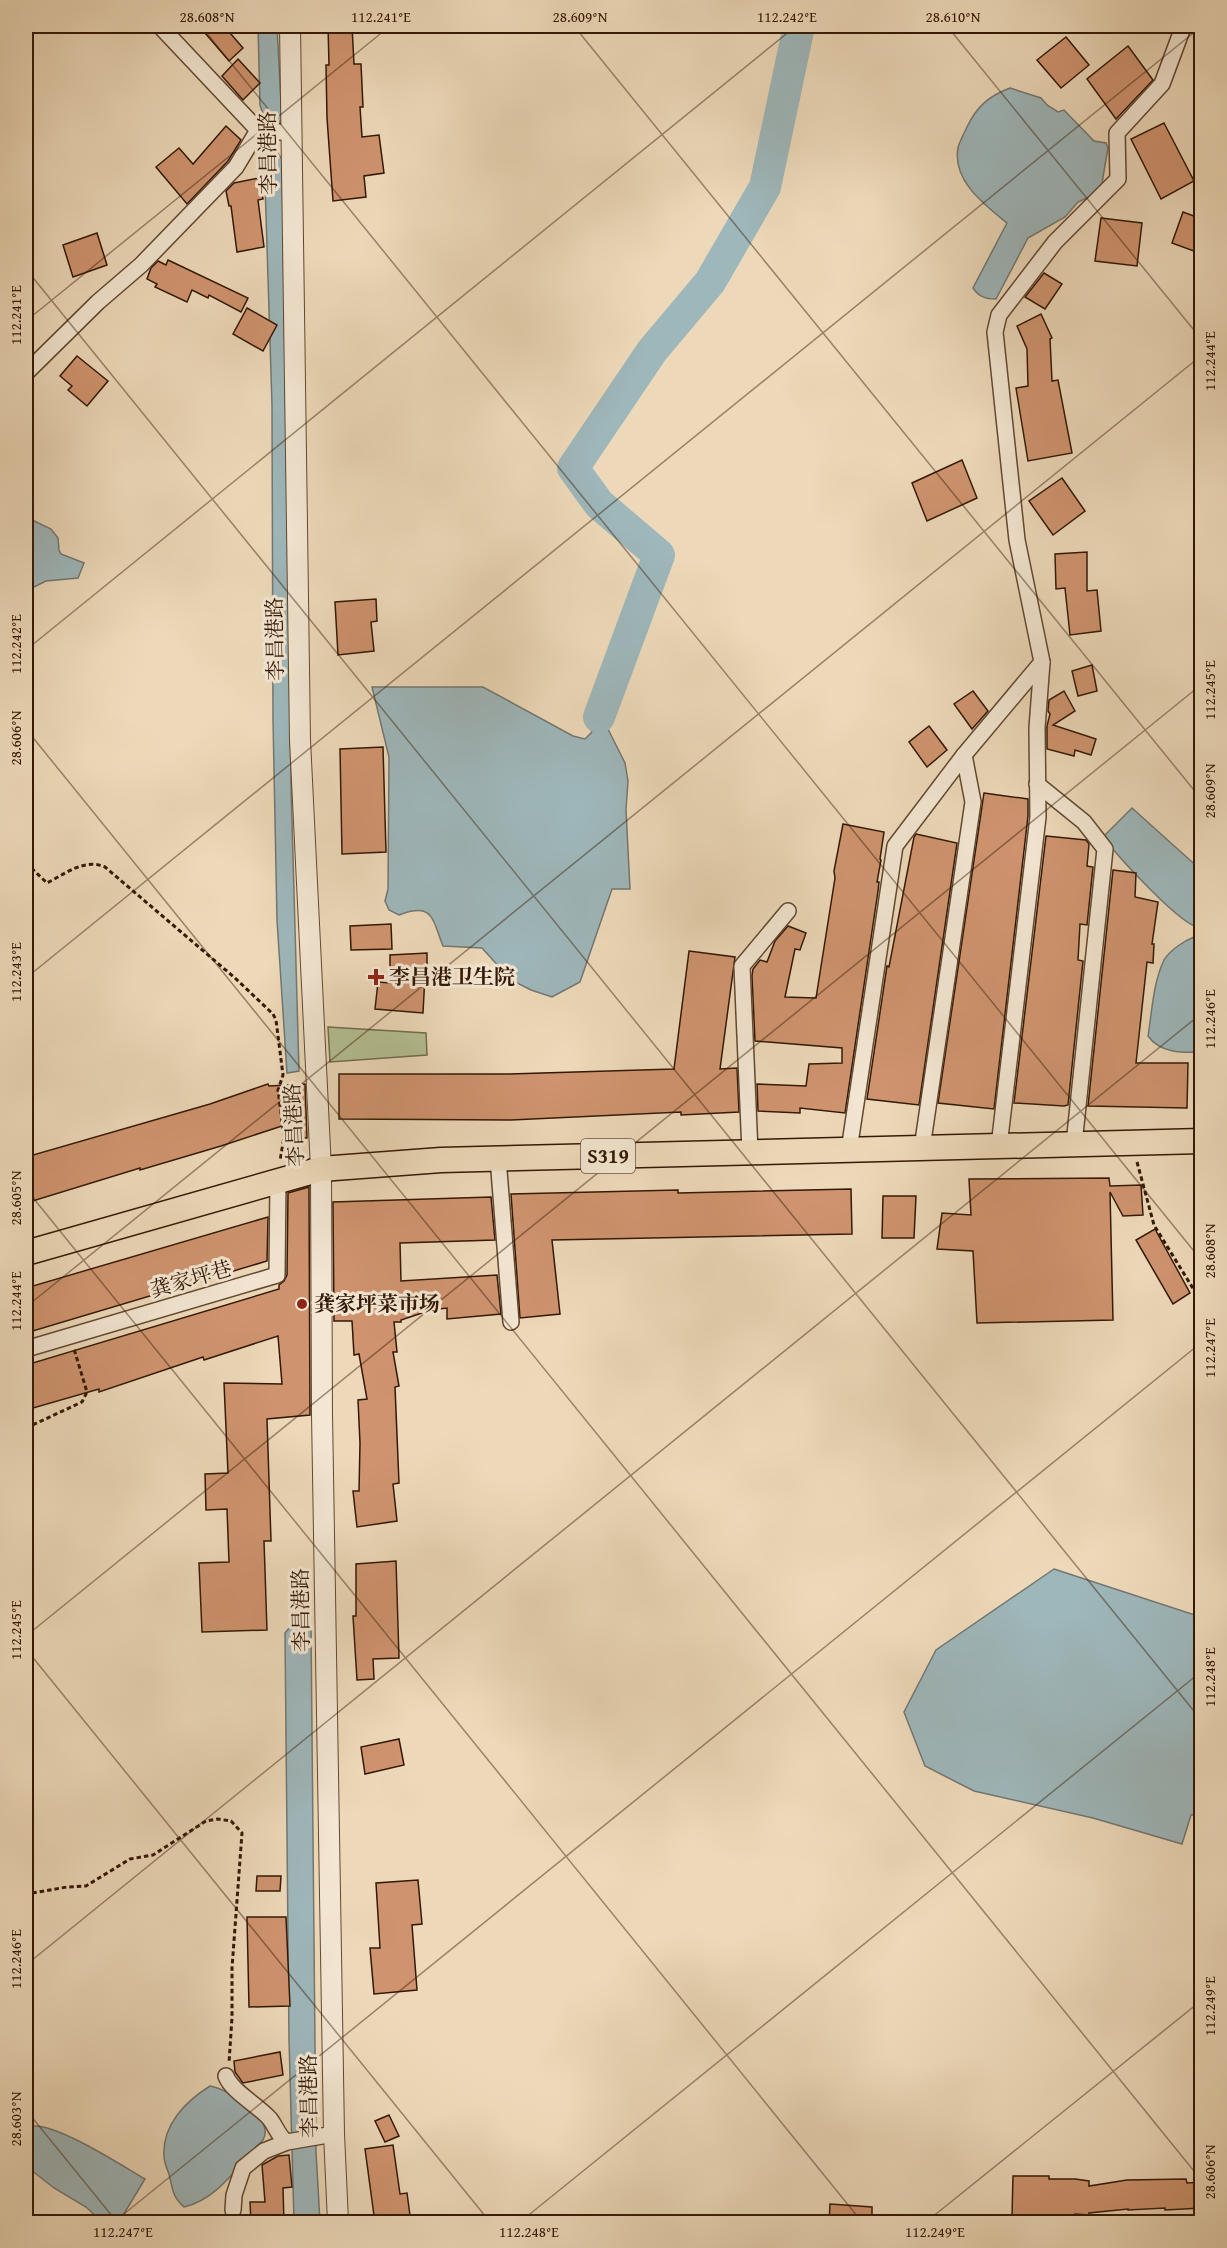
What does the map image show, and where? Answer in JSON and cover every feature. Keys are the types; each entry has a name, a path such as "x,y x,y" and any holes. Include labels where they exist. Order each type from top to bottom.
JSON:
{"main road":[{"name":"S319","path":"26,1253 321,1169 498,1158 1202,1141"}],"street":[{"path":"160,26 258,130 292,133"},
{"name":"李昌港路","path":"290,26 300,740 321,1169 328,2135 338,2223"},
{"path":"999,1146 1038,817 1037,728 1042,662 1017,540 996,332 999,315 1055,242 1118,179 1117,133 1162,84 1182,30 1181,26"},
{"path":"26,373 98,302 141,265 236,167 258,130"},
{"path":"849,1150 895,846 964,755 1042,662"},
{"path":"922,1148 973,802 964,755"},
{"path":"1037,784 1084,822 1105,849 1074,1144"},
{"path":"750,1152 742,966 788,911"},
{"path":"498,1158 511,1322"},
{"name":"龚家坪巷","path":"26,1349 277,1275 278,1181"},
{"path":"226,2076 229,2084 249,2098 271,2120 278,2135 287,2142"},
{"path":"233,2210 234,2195 243,2168 264,2151 287,2142 328,2135"}],"path":[{"path":"26,863 47,883 87,863 105,867 235,978 273,1014 276,1020 283,1076 278,1090 284,1137 278,1181"},
{"path":"1132,1143 1154,1225 1202,1303"},
{"path":"26,1428 82,1402 87,1392 70,1336"},
{"path":"26,1897 43,1890 86,1886 130,1859 153,1856 206,1821 231,1821 242,1833 232,1968 231,2055 226,2076"}],"green space":[{"path":"328,1027 426,1033 427,1055 330,1062"}],"water":[{"path":"258,26 277,26 282,122 264,117 260,105"},
{"path":"1010,88 1041,98 1058,112 1064,110 1094,141 1106,143 1108,148 1101,189 1078,202 1065,217 1028,238 996,299 992,299 980,295 973,288 1007,223 980,200 965,181 957,160 958,148 979,108 990,98"},
{"path":"269,148 277,152 282,159 291,785 299,1071 287,1073 277,920 273,720 272,405 264,151"},
{"path":"26,517 51,529 58,538 61,554 84,563 78,578 46,581 26,591"},
{"path":"372,687 483,687 573,736 585,739 591,733 602,712 625,763 628,781 626,810 630,889 612,889 580,982 552,997 531,990 511,980 482,948 443,946 433,920 425,912 410,911 399,915 389,910 385,901 388,889 389,757"},
{"path":"1132,808 1201,870 1201,928 1192,925 1165,904 1103,837"},
{"path":"1194,937 1201,938 1201,1052 1172,1051 1159,1046 1148,1036 1155,988 1160,969 1167,956 1178,946"},
{"path":"1054,1569 1201,1617 1201,1814 1191,1815 1182,1844 1093,1818 974,1791 925,1766 904,1712 936,1650"},
{"path":"290,1627 311,1627 316,2152 320,2222 294,2222 289,2040 285,1633"},
{"path":"210,2086 230,2094 252,2109 265,2128 264,2138 216,2191 184,2207 177,2199 164,2161 164,2145 171,2124 177,2115 192,2099"},
{"path":"34,2126 45,2127 74,2139 145,2179 119,2222 102,2222 86,2207 54,2188 26,2166 26,2134"}],"building":[{"path":"199,26 224,26 243,48 229,61"},
{"path":"328,26 352,26 354,64 361,64 362,137 379,135 384,173 364,176 366,197 333,201 327,118"},
{"path":"1066,37 1089,65 1061,88 1037,60"},
{"path":"1128,46 1153,80 1116,119 1087,79"},
{"path":"238,59 260,83 243,100 222,76"},
{"path":"1164,123 1194,181 1161,199 1131,139"},
{"path":"226,126 241,140 228,161 187,204 156,167 179,148 193,164"},
{"path":"259,178 263,199 258,200 264,247 237,252 231,206 229,206 226,191 234,183"},
{"path":"1183,212 1202,219 1202,254 1172,243"},
{"path":"1101,218 1142,223 1137,266 1095,261"},
{"path":"97,233 107,265 73,277 63,245"},
{"path":"168,260 248,298 241,312 209,295 208,298 192,290 187,302 155,287 157,284 147,279 151,268 158,261 166,265"},
{"path":"1044,273 1062,284 1045,309 1025,297"},
{"path":"247,308 277,325 263,351 233,334"},
{"path":"1041,314 1052,338 1050,339 1052,381 1058,380 1072,453 1028,461 1016,388 1028,386 1027,349 1017,326"},
{"path":"77,356 108,381 87,406 68,390 72,386 60,376"},
{"path":"962,460 977,498 927,521 912,483"},
{"path":"1062,478 1085,511 1053,535 1029,501"},
{"path":"1087,552 1087,591 1097,590 1101,631 1070,635 1065,588 1056,589 1055,554"},
{"path":"376,599 377,621 371,622 374,651 338,655 335,602"},
{"path":"1092,665 1097,691 1078,696 1072,671"},
{"path":"973,691 988,711 972,729 954,704"},
{"path":"1064,691 1075,711 1053,725 1096,739 1091,755 1075,750 1074,756 1047,749 1049,700"},
{"path":"929,726 947,750 927,767 909,742"},
{"path":"383,747 386,852 342,854 340,749"},
{"path":"984,793 1028,799 1028,816 994,1109 938,1103"},
{"path":"843,824 884,832 877,882 879,882 878,891 845,1113 800,1108 800,1113 758,1111 757,1084 806,1086 809,1064 842,1063 842,1048 755,1041 752,976 753,969 760,960 767,962 775,941 788,926 806,933 800,950 795,949 785,997 816,998"},
{"path":"916,834 957,843 919,1105 867,1099 887,966 889,967"},
{"path":"1046,836 1086,840 1089,844 1087,866 1093,867 1087,925 1080,924 1078,960 1083,961 1068,1105 1064,1106 1014,1103"},
{"path":"1113,870 1136,873 1135,897 1158,902 1152,944 1154,944 1153,963 1147,962 1136,1063 1188,1063 1187,1108 1088,1106"},
{"path":"391,924 392,949 351,950 350,926"},
{"path":"689,951 735,957 720,1069 737,1068 739,1112 681,1115 681,1112 511,1120 339,1119 339,1074 509,1074 674,1069"},
{"path":"427,953 423,1013 375,1009 378,982 390,983 390,955"},
{"path":"268,1084 269,1086 305,1084 307,1138 289,1137 288,1124 26,1203 26,1157 210,1104"},
{"path":"1109,1178 1110,1186 1141,1185 1143,1215 1123,1216 1110,1192 1113,1320 977,1323 973,1251 937,1249 942,1213 971,1215 969,1179"},
{"path":"309,1187 310,1415 267,1419 271,1541 264,1541 267,1630 202,1632 199,1563 229,1562 227,1509 206,1510 205,1474 228,1473 224,1383 282,1384 278,1336 204,1360 203,1357 99,1392 99,1389 26,1410 26,1365 279,1289 279,1285 287,1275 288,1193"},
{"path":"851,1189 852,1234 552,1240 560,1314 520,1318 511,1194"},
{"path":"883,1196 916,1196 914,1238 882,1238"},
{"path":"491,1197 495,1240 400,1243 401,1281 497,1275 501,1314 447,1319 447,1308 431,1310 401,1320 401,1322 394,1322 397,1352 393,1352 399,1386 395,1387 399,1483 393,1484 397,1521 357,1527 353,1491 359,1491 358,1400 367,1399 359,1354 354,1355 352,1321 334,1321 333,1202"},
{"path":"268,1217 267,1261 26,1333 26,1288"},
{"path":"1155,1229 1190,1293 1173,1304 1136,1240"},
{"path":"396,1561 399,1658 373,1659 374,1679 357,1680 353,1616 356,1616 356,1564"},
{"path":"399,1739 404,1765 365,1774 361,1747"},
{"path":"257,1876 281,1876 280,1891 256,1891"},
{"path":"418,1880 422,1924 412,1925 417,1990 374,1994 370,1948 380,1948 376,1883"},
{"path":"247,1917 286,1917 290,2006 249,2007"},
{"path":"280,2052 283,2075 243,2083 235,2072 234,2061"},
{"path":"389,2115 399,2136 385,2142 375,2121"},
{"path":"393,2145 400,2194 407,2193 411,2223 375,2223 365,2149"},
{"path":"289,2155 292,2187 283,2188 284,2223 251,2223 250,2202 265,2202 262,2165 278,2156"},
{"path":"1013,2176 1075,2179 1089,2181 1089,2186 1127,2180 1186,2179 1187,2183 1202,2182 1202,2208 1128,2209 1089,2213 1089,2215 1075,2214 1075,2216 1012,2216"},
{"path":"830,2204 872,2207 872,2223 829,2223"}],"waterway":[{"path":"599,717 659,555 599,504 573,468 652,351 710,282 765,187 799,26"}],"place":[{"name":"李昌港卫生院","path":"376,977"},
{"name":"龚家坪菜市场","path":"302,1304"}]}
